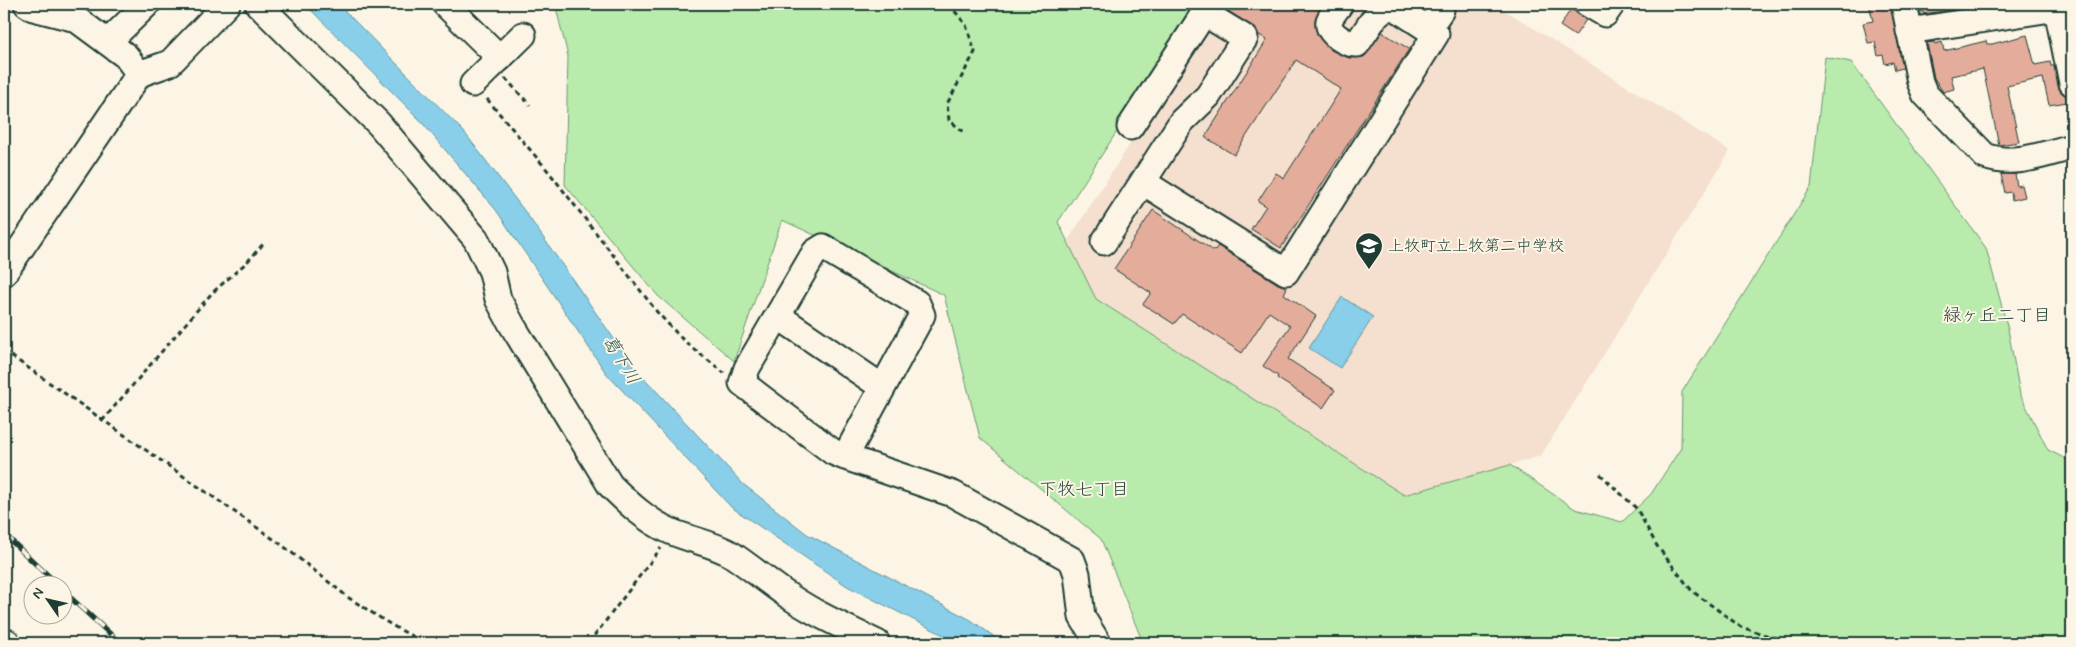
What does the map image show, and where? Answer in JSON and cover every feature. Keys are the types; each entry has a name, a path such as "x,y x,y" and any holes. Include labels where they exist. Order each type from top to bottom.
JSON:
{"street":[{"path":"27,4 33,8 84,12 108,42 126,56 140,74"},
{"path":"108,42 147,4"},
{"path":"4,274 140,74 170,63 227,4"},
{"path":"258,4 379,124 476,239 492,272 498,299 512,325 610,485 650,520 671,531 709,544 730,554 783,592 815,612 877,643"},
{"path":"445,4 497,61"},
{"path":"1143,182 1286,272 1436,34 1422,17 1390,4 1376,17 1357,44 1351,44 1332,32 1329,27 1329,20 1340,4"},
{"path":"1422,17 1441,10 1440,4"},
{"path":"1588,4 1605,14 1612,4"},
{"path":"1904,4 1920,82 1925,94 1985,156 1997,161 2010,162 2072,146"},
{"path":"1910,31 2056,6 2072,84"},
{"path":"1104,242 1182,121 1208,96 1245,38 1207,8 1130,127"},
{"path":"473,84 524,35"},
{"path":"845,457 922,315 917,303 823,247 815,252 747,368 742,383 833,452 845,457 953,494 1072,560 1077,574 1082,617 1098,643"},
{"path":"778,316 882,388"}],"path":[{"path":"949,4 966,24 975,52 947,104 949,120 964,132"},
{"path":"497,61 530,105"},
{"path":"473,84 549,172 657,312 684,341 725,374 742,383"},
{"path":"102,421 212,293 248,262 264,243"},
{"path":"4,351 282,545 350,598 393,626 425,643"},
{"path":"1600,474 1637,509 1657,546 1692,591 1741,627 1796,643"},
{"path":"589,643 663,547 671,531"}],"shaded area":[{"name":"上牧町立上牧第二中学校","path":"1220,4 1495,4 1730,151 1541,456 1404,495 1096,299 1067,242"}],"green space":[{"path":"555,4 1200,4 1058,222 1096,299 1404,495 1510,465 1575,509 1622,522 1651,494 1681,448 1682,392 1811,187 1825,57 1851,62 1986,248 2008,329 2020,394 2048,450 2072,462 2072,643 1143,643 1101,539 980,438 944,295 782,220 734,361 658,296 565,185 568,56"}],"water":[{"name":"葛下川","path":"305,4 338,4 464,132 526,213 633,366 743,484 807,534 971,620 1003,643 959,643 847,586 731,507 606,373 496,210 419,119"},
{"path":"1342,297 1373,317 1340,368 1309,348"}],"building":[{"path":"1233,4 1322,4 1315,20 1317,35 1331,50 1349,58 1364,57 1382,32 1409,49 1281,248 1251,229 1266,206 1258,201 1276,173 1284,178 1341,89 1296,60 1234,155 1205,137 1267,40 1258,34 1252,26 1228,11"},
{"path":"1869,4 1890,4 1903,68 1895,70 1893,62 1885,64 1883,55 1878,56 1875,42 1868,43 1863,23 1873,21"},
{"path":"1919,4 1965,4 1966,8 1923,14 1923,11 1920,12"},
{"path":"1571,9 1586,20 1575,36 1560,26"},
{"path":"2027,35 2035,65 2050,62 2051,66 2054,66 2058,86 2066,96 2067,102 2049,105 2043,78 2007,86 2019,142 1999,145 1983,69 1951,76 1954,89 1943,92 1934,78 1927,43 1934,42 1935,44 1942,42 1944,51 1986,41 1987,44 1992,44"},
{"path":"2001,174 2015,174 2017,186 2022,185 2025,197 2012,200 2011,192 2005,193"},
{"path":"1153,210 1214,251 1218,246 1284,286 1287,288 1284,294 1316,316 1288,359 1335,390 1323,408 1277,378 1278,376 1263,366 1290,326 1269,312 1242,353 1182,314 1174,324 1143,304 1151,293 1114,269"}],"railway":[{"path":"4,534 46,574"},
{"path":"72,599 120,643"}],"place":[{"name":"上牧町立上牧第二中学校","path":"1369,270"}],"district":[{"name":"緑ヶ丘二丁目","path":"1997,316"},
{"name":"下牧七丁目","path":"1084,490"}]}
